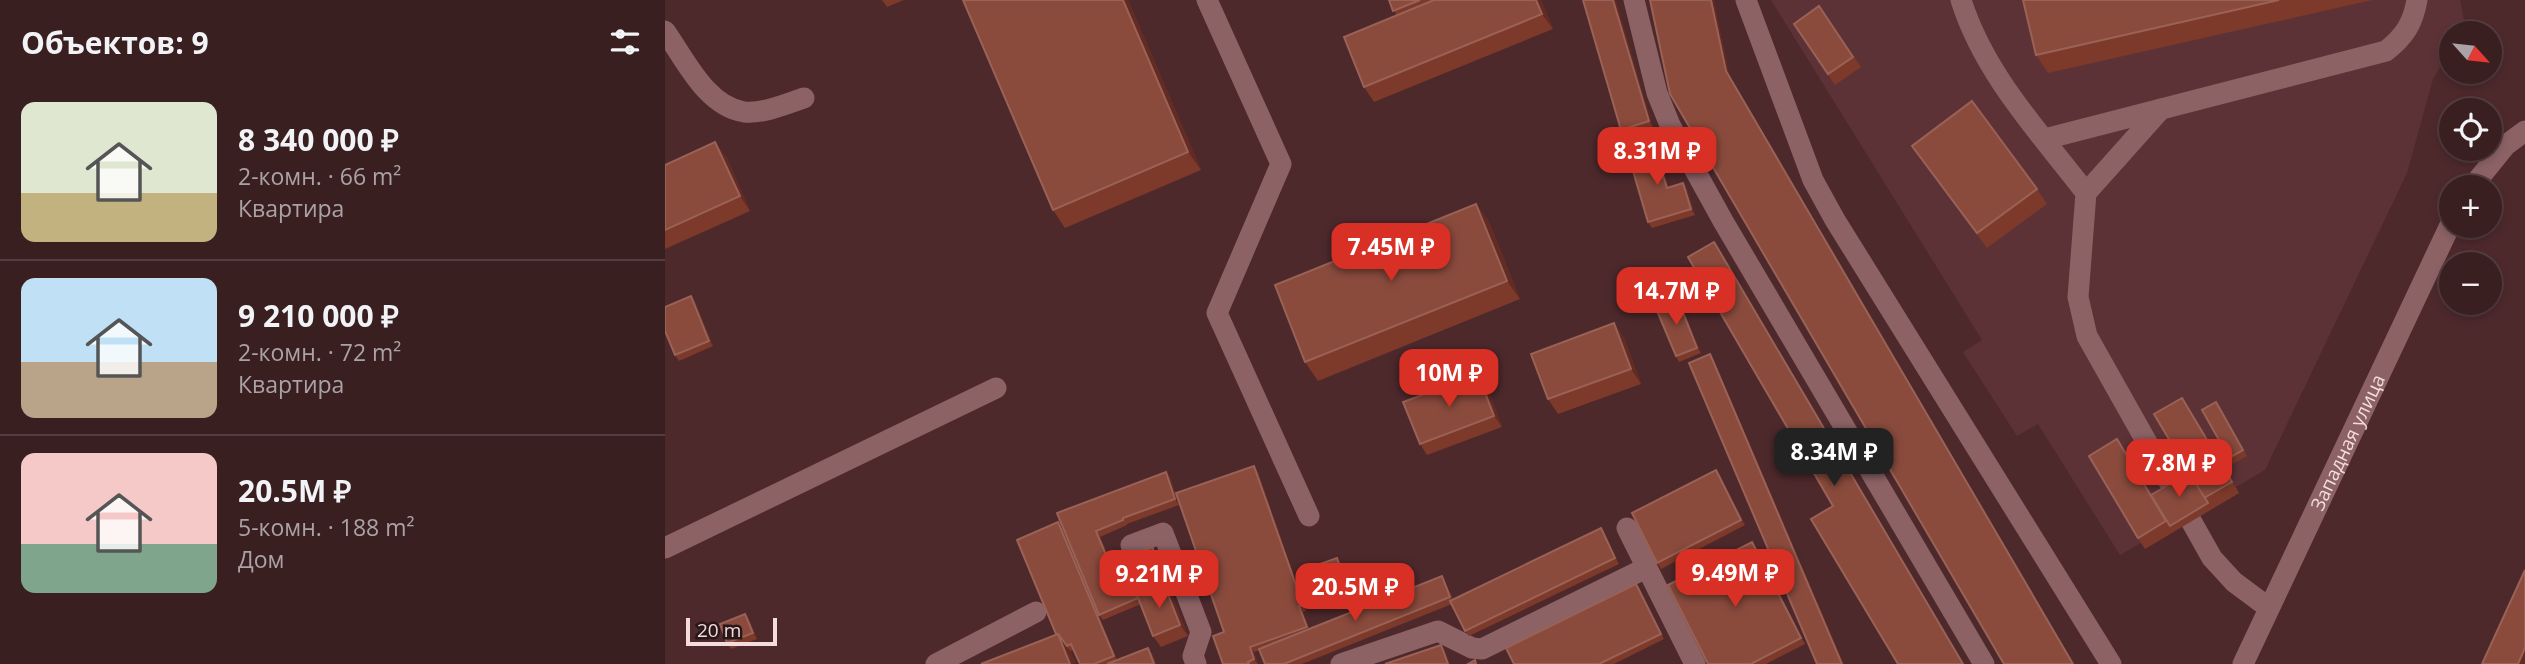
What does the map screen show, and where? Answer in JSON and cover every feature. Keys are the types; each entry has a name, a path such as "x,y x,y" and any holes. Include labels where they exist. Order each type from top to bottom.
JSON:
{"street":[{"path":"1207,0 1281,164 1217,313 1309,516"},
{"path":"1634,0 1657,93 1666,118 1723,221 1984,664"},
{"path":"1746,0 1818,190 2075,610 2111,664"},
{"path":"1961,0 1976,39 1998,78 2086,193"},
{"path":"2045,139 2386,51 2402,38 2408,29 2413,20 2417,0"},
{"path":"665,30 706,90 725,105 745,112 763,110 804,98"},
{"path":"2161,109 2086,193 2078,297 2087,336 2212,558 2234,582 2269,608"},
{"path":"2482,175 2506,145 2525,131"},
{"name":"Западная улица","path":"2243,664 2444,238"},
{"path":"665,548 996,388"},
{"path":"1627,528 1695,664"},
{"path":"1131,545 1163,533 1201,632 1193,656 1196,664"},
{"path":"1341,664 1438,631 1472,648 1482,649 1646,568"},
{"path":"936,664 1036,612"}],"shaded area":[{"path":"1771,0 2460,0 2464,21 2439,21 2439,69 2433,79 2407,173 2265,470 2236,487 2239,493 2145,549 2141,543 2120,555 2038,424 2017,436 1963,352 1982,340"}],"building":[{"path":"963,0 1123,0 1188,152 1053,210"},
{"path":"1389,0 1420,0 1393,11"},
{"path":"1434,0 1536,0 1542,14 1364,87 1344,37"},
{"path":"1583,0 1613,0 1649,121 1621,130"},
{"path":"1650,0 1711,0 1726,71 2073,664 2004,664 1670,94"},
{"path":"2023,0 2279,0 2036,55"},
{"path":"1819,6 1853,57 1828,74 1794,24"},
{"path":"1972,101 2037,189 1977,233 1912,146"},
{"path":"715,142 740,196 665,230 665,165"},
{"path":"1654,146 1667,188 1683,183 1691,209 1648,222 1628,154"},
{"path":"1476,204 1507,281 1305,362 1275,285"},
{"path":"1714,242 1963,664 1898,664 1811,519 1833,506 1688,257"},
{"path":"691,296 709,341 675,355 665,331 665,307"},
{"path":"1677,297 1697,348 1676,356 1655,306"},
{"path":"1614,323 1631,369 1548,399 1531,354"},
{"path":"1710,354 1842,664 1817,664 1689,363"},
{"path":"1478,374 1494,416 1420,444 1403,402"},
{"path":"2182,398 2232,482 2204,498 2154,414"},
{"path":"2216,402 2243,450 2229,458 2202,410"},
{"path":"2117,439 2166,521 2138,538 2089,456"},
{"path":"1254,466 1303,605 1299,606 1307,627 1250,647 1254,659 1248,662 1249,664 1223,664 1213,636 1224,632 1176,493"},
{"path":"1716,470 1741,520 1657,563 1632,513"},
{"path":"1166,472 1175,499 1096,531 1110,565 1152,547 1163,572 1138,582 1143,593 1137,595 1138,598 1099,615 1057,513"},
{"path":"2189,473 2208,503 2170,526 2151,495"},
{"path":"1058,522 1114,656 1094,664 1080,664 1071,644 1067,646 1056,634 1017,540"},
{"path":"1601,528 1615,558 1465,631 1450,601"},
{"path":"1752,542 1801,638 1751,664 1708,664 1668,585"},
{"path":"1337,558 1347,587 1327,594 1317,565"},
{"path":"2525,570 2525,648 2518,664 2482,664"},
{"path":"1442,576 1450,597 1284,664 1265,664 1259,649"},
{"path":"1164,584 1180,625 1153,636 1137,595"},
{"path":"1636,584 1661,634 1599,664 1514,664 1506,648"},
{"path":"745,614 753,633 727,643 720,624"},
{"path":"1058,634 1070,664 981,664"},
{"path":"1441,645 1448,664 1385,664"},
{"path":"1148,648 1154,664 1107,664"}]}
